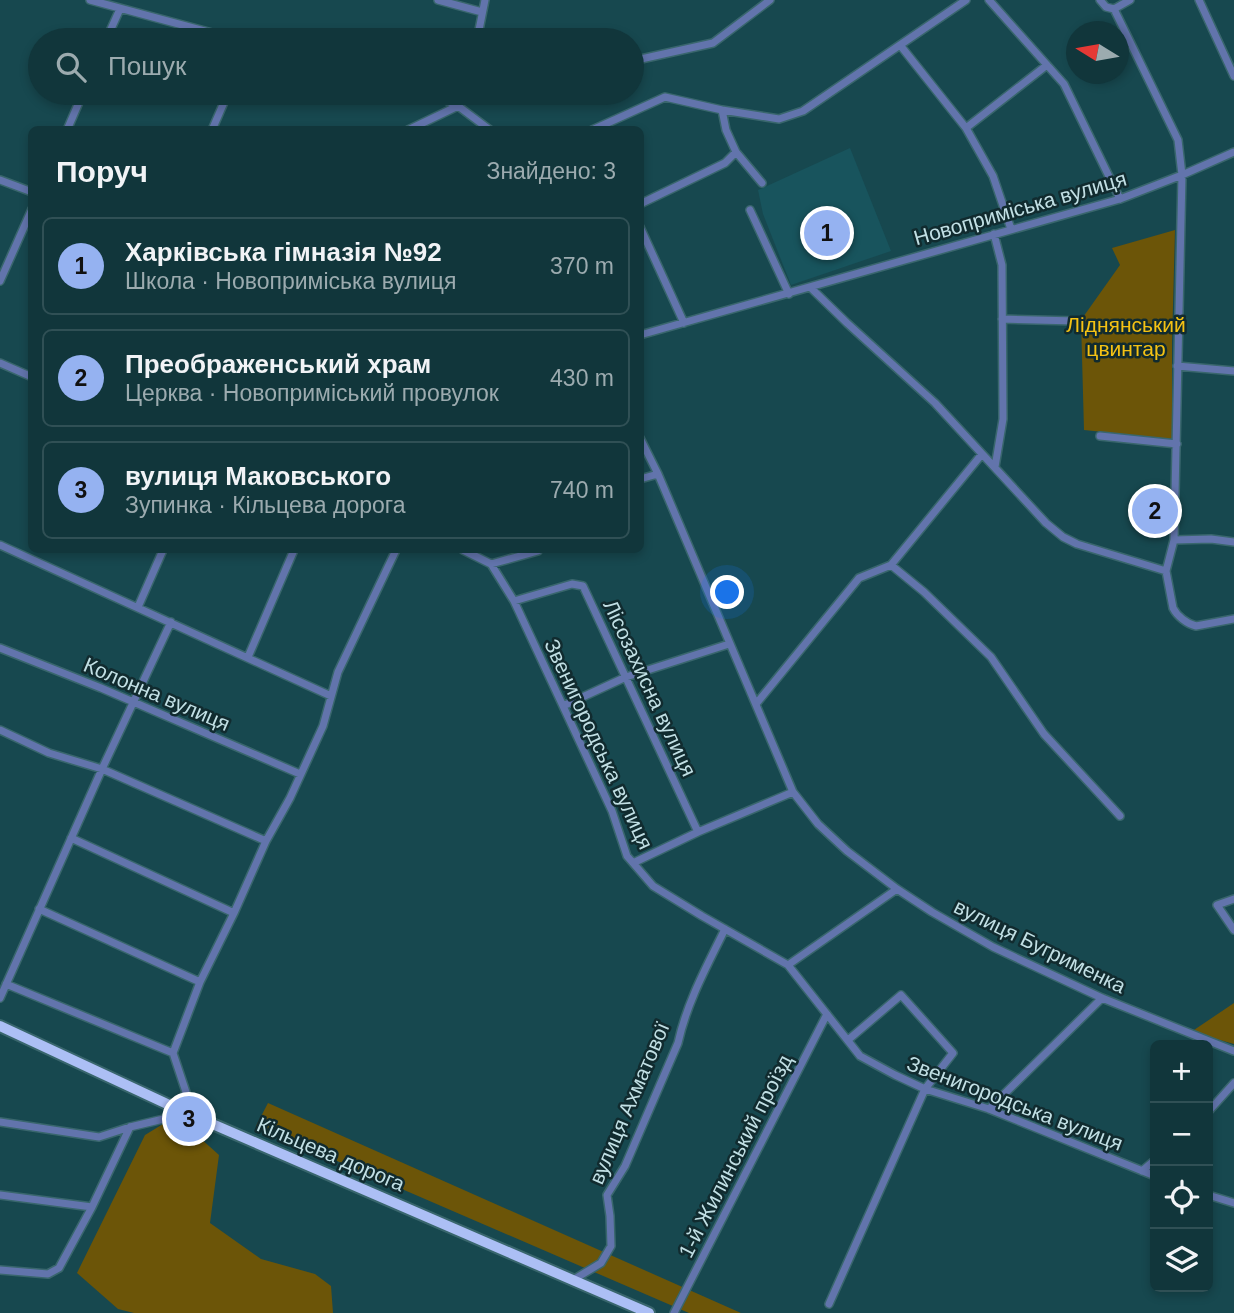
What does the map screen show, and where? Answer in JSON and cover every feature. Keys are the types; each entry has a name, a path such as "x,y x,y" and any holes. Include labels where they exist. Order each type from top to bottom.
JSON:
{"highway":[{"name":"Кільцева дорога","path":"0,1026 180,1110 649,1313"}],"street":[{"path":"90,0 192,28"},
{"path":"438,0 482,12"},
{"path":"479,28 485,0"},
{"path":"644,58 713,43 770,0"},
{"path":"601,126 665,97 779,119 803,111 966,0"},
{"path":"989,0 1065,84 1120,199"},
{"path":"1100,0 1114,9 1178,140 1182,175 1177,444 1174,540 1166,571 1173,608 1190,625 1234,619"},
{"path":"1114,9 1130,0"},
{"path":"1199,0 1234,76"},
{"path":"111,28 120,9"},
{"path":"900,45 966,128 993,176 1012,229"},
{"path":"966,128 1047,65"},
{"path":"69,126 78,105"},
{"path":"214,126 223,105"},
{"path":"416,126 458,106 485,126"},
{"path":"722,110 726,130 736,152 762,183"},
{"path":"644,202 725,163 736,152"},
{"name":"Новоприміська вулиця","path":"644,334 1120,199 1234,152"},
{"path":"0,180 28,190"},
{"path":"750,210 789,294"},
{"path":"0,281 28,218"},
{"path":"994,234 1002,265 1003,419 996,467"},
{"path":"644,236 684,323"},
{"path":"811,288 935,403 1046,523 1063,537 1077,544 1166,571"},
{"path":"1002,319 1076,321"},
{"path":"0,363 28,375"},
{"path":"1177,366 1234,371"},
{"path":"1100,436 1177,444"},
{"name":"вулиця Бугрименка","path":"644,446 793,792 818,824 897,889 993,947 1102,998 1234,1051"},
{"path":"756,705 859,578 891,565 982,454"},
{"path":"644,478 658,474"},
{"path":"1174,540 1211,539 1234,542"},
{"path":"0,545 331,696"},
{"path":"27,557 29,553"},
{"path":"138,607 162,553"},
{"path":"248,657 293,553"},
{"path":"0,1122 99,1137 176,1116 186,1093 173,1053 200,982 323,726 338,673 395,553"},
{"path":"469,553 491,564 531,553"},
{"name":"Звенигородська вулиця","path":"491,564 514,601 612,811 627,856 653,886 788,965 860,1056 925,1088 989,1109 1150,1174"},
{"path":"891,565 924,592 991,657 1044,734 1119,816"},
{"name":"Лісозахисна вулиця","path":"514,601 572,584 583,586 698,832"},
{"path":"0,998 171,622"},
{"path":"563,706 626,677 729,645"},
{"name":"Колонна вулиця","path":"0,648 300,774"},
{"path":"0,730 49,753 102,769 266,841"},
{"path":"633,863 793,792"},
{"path":"71,838 234,913"},
{"path":"788,965 897,889"},
{"path":"1234,899 1217,905 1234,930"},
{"path":"39,909 200,982"},
{"name":"вулиця Ахматової","path":"573,1280 601,1263 611,1246 607,1195 625,1166 678,1043 682,1021 697,985 725,929"},
{"path":"6,984 173,1053"},
{"path":"829,1304 925,1088 953,1054 901,995 848,1040"},
{"path":"989,1109 1102,998"},
{"name":"1-й Жилинський проїзд","path":"674,1313 827,1014"},
{"path":"1213,1106 1234,1083"},
{"path":"0,1270 48,1274 60,1268 130,1127"},
{"path":"1142,1171 1150,1164"},
{"path":"0,1195 92,1207"},
{"path":"1213,1197 1234,1203"}],"shaded area":[{"path":"850,148 891,251 791,285 763,214 758,190"}],"green space":[{"name":"Ліднянський цвинтар","path":"1175,230 1172,439 1084,430 1081,320 1120,265 1112,248"},
{"path":"1234,1003 1234,1044 1191,1032"},
{"path":"268,1103 741,1313 689,1313 256,1126"},
{"path":"163,1124 189,1128 219,1155 210,1223 261,1259 315,1274 331,1286 333,1313 134,1313 118,1309 77,1273 145,1135"}],"place":[{"name":"Харківська гімназія №92","path":"827,233"},
{"name":"Преображенський храм","path":"1155,511"},
{"name":"вулиця Маковського","path":"189,1119"}]}
